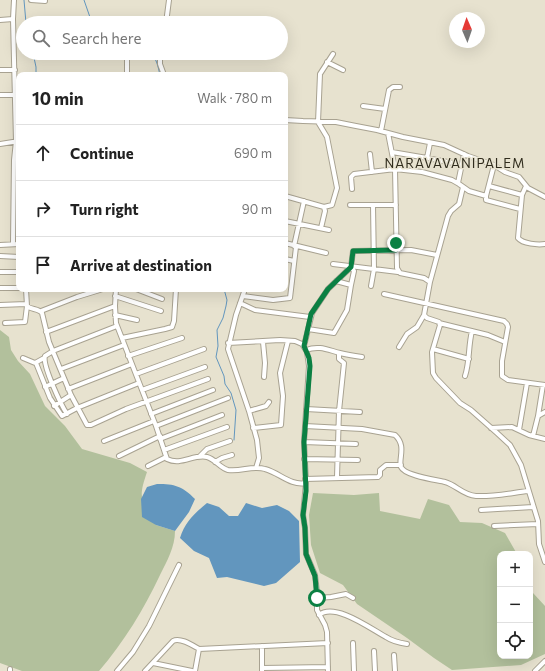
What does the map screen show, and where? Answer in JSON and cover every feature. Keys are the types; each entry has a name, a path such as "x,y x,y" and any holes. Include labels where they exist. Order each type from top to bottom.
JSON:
{"street":[{"path":"9,0 14,0 13,19 16,82"},
{"path":"31,0 45,2"},
{"path":"167,16 169,0"},
{"path":"0,20 13,19"},
{"path":"288,197 324,207 332,205 337,188 327,137 318,122 320,77 322,70 333,54"},
{"path":"127,60 127,72"},
{"path":"160,60 163,72"},
{"path":"327,62 343,70"},
{"path":"0,70 15,70"},
{"path":"381,131 384,109 390,88 400,86"},
{"path":"0,95 16,94"},
{"path":"363,106 384,109"},
{"path":"288,120 336,122 449,147 494,165 505,172 520,178 531,190 545,196"},
{"path":"388,134 395,169 396,262 398,272"},
{"path":"0,144 16,141"},
{"path":"427,158 430,143"},
{"path":"0,245 13,244 14,160 16,150"},
{"path":"392,152 453,163"},
{"path":"370,154 372,172"},
{"path":"458,183 464,154"},
{"path":"494,165 485,199 520,209"},
{"path":"352,189 351,177 353,174 395,169 433,175 458,183 474,192 486,196"},
{"path":"488,186 522,195"},
{"path":"526,186 522,195 520,209 519,239 539,245 545,244"},
{"path":"399,347 407,334 417,327 424,315 430,282 448,216 459,204 464,187"},
{"path":"243,296 273,300 290,298 298,224 304,201"},
{"path":"372,286 374,269 373,205"},
{"path":"350,206 396,205"},
{"path":"321,228 325,211 324,207"},
{"path":"288,222 329,230"},
{"path":"288,244 326,253"},
{"path":"308,329 334,333 347,310 354,271 351,267 353,251 411,250 437,255"},
{"path":"0,256 16,257"},
{"path":"288,260 294,261"},
{"path":"333,264 398,272 428,279 430,282"},
{"path":"262,646 262,670 328,669 327,628 317,610 315,576 306,554 303,515 305,481 304,442 310,366 305,348 310,317 328,289 351,267"},
{"path":"0,272 16,272"},
{"path":"336,281 351,285"},
{"path":"0,288 16,288"},
{"path":"5,323 24,322 26,292"},
{"path":"0,305 26,305 29,308 41,311 93,292"},
{"path":"115,292 115,315 117,326 156,426 166,457 172,461 178,462 199,457 207,457 228,470 256,468 269,470 292,482 302,484 305,481 337,477 378,477 380,475 380,470 386,465 401,465"},
{"path":"117,292 162,311"},
{"path":"144,292 162,299"},
{"path":"122,338 172,327 174,321 176,292"},
{"path":"244,292 228,343 229,352 249,411 259,453 256,468"},
{"path":"384,294 504,321 508,327 502,361 502,376 508,380 544,385 538,416 532,436"},
{"path":"240,303 255,310 310,317"},
{"path":"46,332 115,306"},
{"path":"41,311 44,316 46,332 68,390 86,424 89,425 208,379"},
{"path":"115,315 137,320"},
{"path":"424,315 439,323 488,335 505,342"},
{"path":"439,323 440,326 433,349 432,368 436,378 460,403 471,410 504,439 515,454 521,465 534,507 538,524 539,544 545,562"},
{"path":"23,358 36,363 53,351 117,326"},
{"path":"465,376 469,359 469,346 472,331"},
{"path":"128,356 182,338"},
{"path":"253,428 278,426 281,424 283,396 279,374 288,341"},
{"path":"263,342 265,363 264,377"},
{"path":"228,343 298,342 305,348 324,348 339,353 362,357"},
{"path":"61,369 124,345"},
{"path":"136,374 204,349"},
{"path":"433,349 469,359"},
{"path":"337,477 339,411 344,364 339,359 339,353"},
{"path":"44,358 44,362 52,383 67,414"},
{"path":"36,363 54,406 62,416 77,408 139,383"},
{"path":"68,390 132,364"},
{"path":"142,390 205,367"},
{"path":"45,387 64,378"},
{"path":"518,430 527,383"},
{"path":"151,414 213,390"},
{"path":"54,406 71,395"},
{"path":"156,426 228,398"},
{"path":"249,411 266,406 269,402"},
{"path":"306,409 360,412"},
{"path":"538,416 545,412"},
{"path":"119,456 160,438 222,415"},
{"path":"104,441 154,421"},
{"path":"305,426 368,430 395,435 401,446 401,465 404,470 413,474 447,482 470,495 483,496 528,491"},
{"path":"164,450 227,427"},
{"path":"491,428 512,427 532,436 545,439"},
{"path":"199,457 207,449 230,441"},
{"path":"304,442 356,444"},
{"path":"215,462 232,454"},
{"path":"148,466 166,457"},
{"path":"304,459 358,460"},
{"path":"481,510 534,507"},
{"path":"494,526 538,524"},
{"path":"117,671 133,652 149,626 178,565"},
{"path":"317,598 348,594 353,598"},
{"path":"319,615 326,611 340,612 387,638 406,644"},
{"path":"145,671 172,641 176,639 199,649 328,643"},
{"path":"353,643 354,671"},
{"path":"153,663 194,671 199,649"},
{"path":"374,651 375,671"},
{"path":"394,655 395,671"},
{"path":"535,671 545,661"}],"green space":[{"path":"0,330 9,337 11,350 18,361 30,374 45,406 65,426 82,449 130,463 147,472 142,489 142,500 144,505 156,525 175,531 174,543 170,554 147,600 125,637 99,671 22,671 0,663"},
{"path":"313,493 354,495 379,493 380,511 420,519 428,499 449,505 460,522 482,523 505,533 515,551 497,551 497,659 533,659 533,593 545,606 545,654 521,665 452,670 357,604 343,585 320,573 311,545 309,515"}],"water":[{"path":"157,484 178,487 186,491 195,499 189,512 175,531 156,525 142,517 141,499 147,487"},
{"path":"207,503 219,507 229,516 238,516 246,503 262,508 277,505 289,511 299,521 300,562 276,583 264,586 227,577 217,578 209,558 194,551 180,538 191,518"}],"waterway":[{"path":"24,0 25,16"},
{"path":"84,0 90,16"},
{"path":"34,60 36,72"},
{"path":"156,60 159,72"},
{"path":"225,292 227,300 223,318 217,330 218,346 216,357 224,376 225,384 231,393 236,410 234,440"}],"district":[{"name":"NARAVAVANIPALEM","path":"455,163"}],"route":[{"path":"317,598 314,571 306,554 303,515 306,491 304,442 310,366 309,358 304,346 310,317 328,289 351,267 353,251 396,250 396,243"}]}
